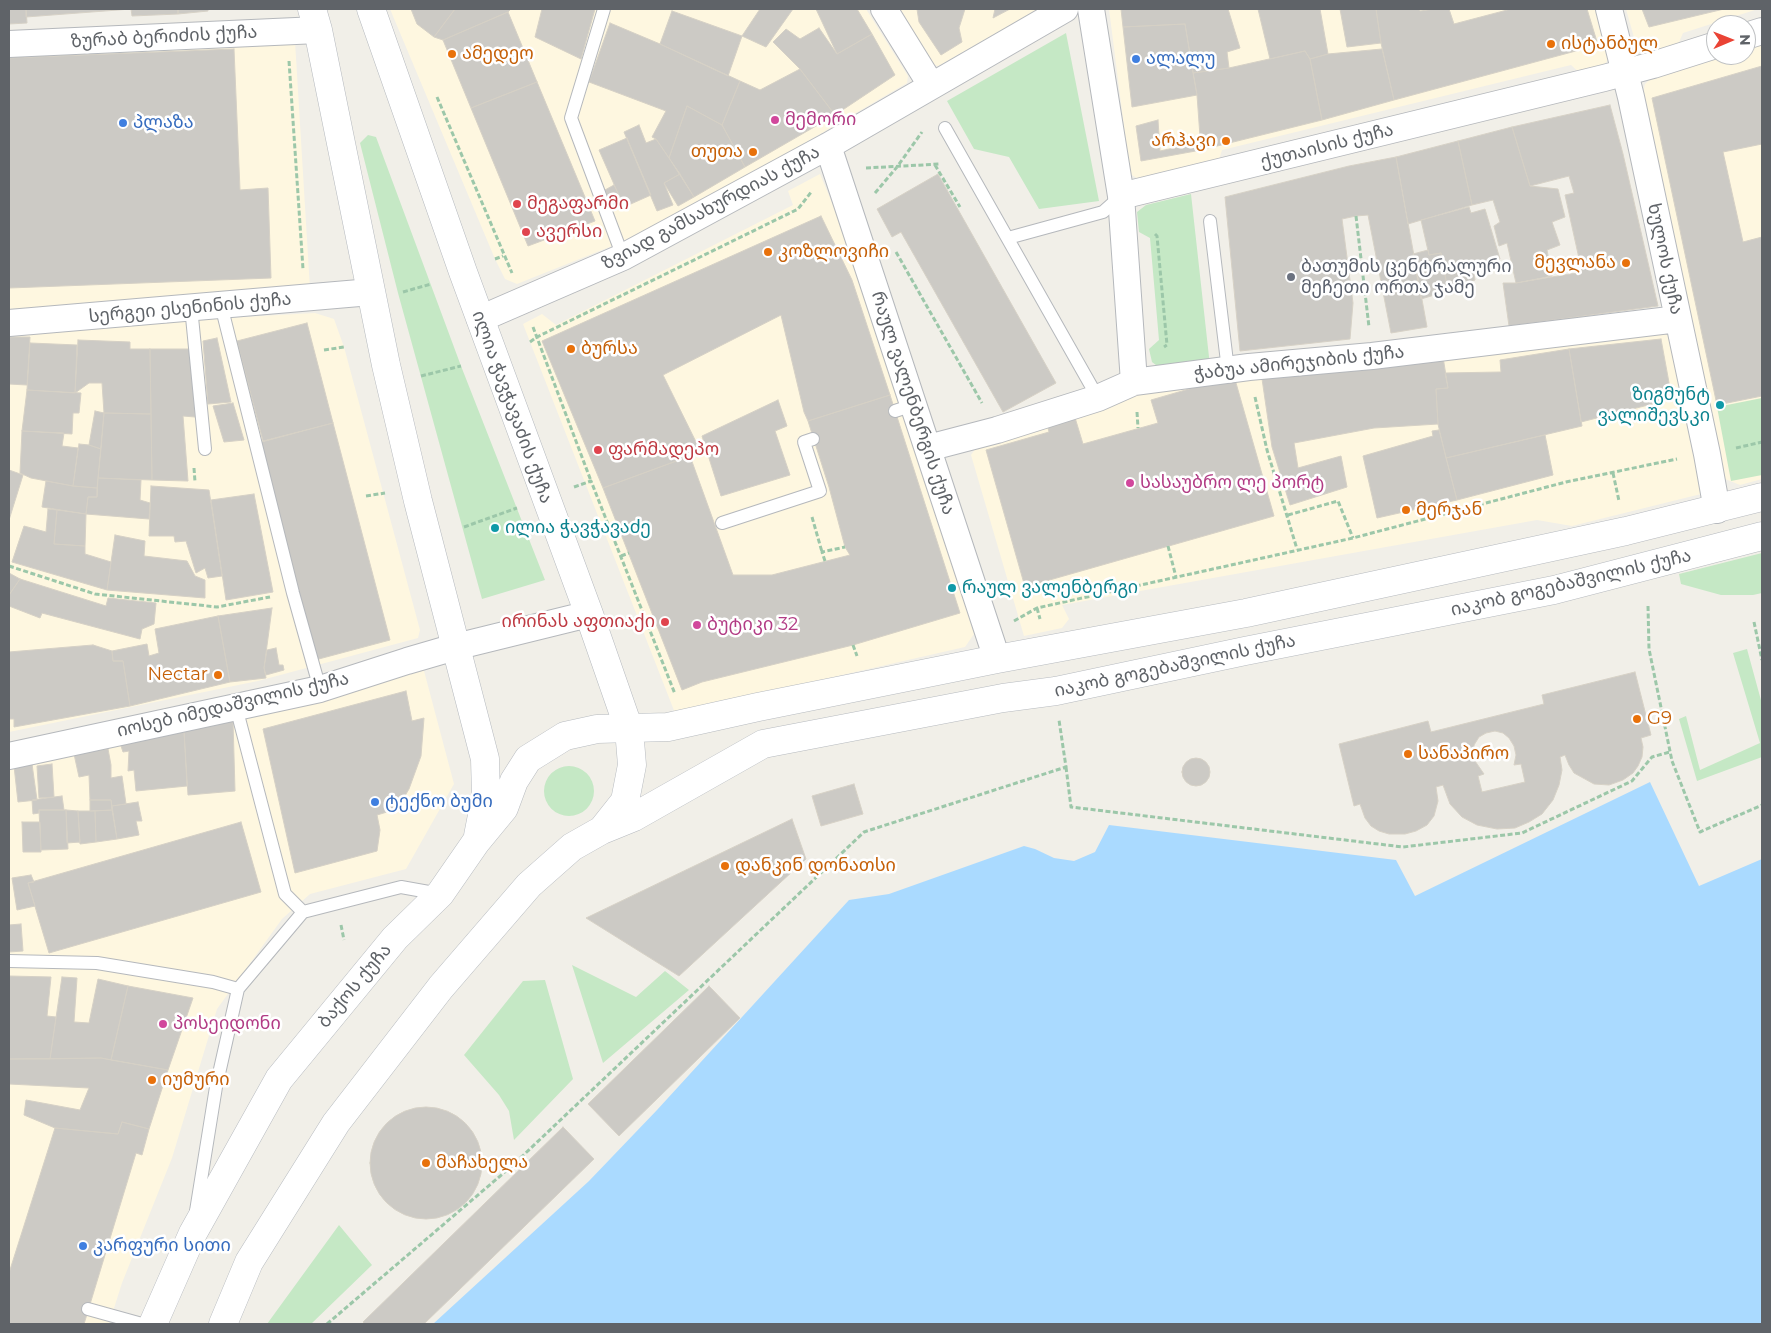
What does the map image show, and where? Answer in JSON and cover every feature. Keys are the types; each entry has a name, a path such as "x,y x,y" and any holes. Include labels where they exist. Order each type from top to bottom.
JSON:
{"main road":[{"name":"ილია ჭავჭავაძის ქუჩა","path":"371,9 480,319 589,614 629,729 632,765 624,801 602,830"},
{"path":"315,19 386,365 418,501 485,759 486,795 476,842"},
{"name":"იაკობ გოგებაშვილის ქუჩა","path":"629,729 668,727 997,659 1246,613 1616,533 1717,510 1762,497"},
{"name":"იაკობ გოგებაშვილის ქუჩა","path":"602,830 634,817 763,744 993,700 1056,691 1245,651 1554,590 1762,536"},
{"name":"ბაქოს ქუჩა","path":"153,1324 193,1233 279,1079 395,938 440,894 476,842 504,808 514,782 528,759 565,736 597,729 629,729"},
{"path":"223,1324 249,1262 347,1108 441,987 530,885 572,847 602,830"}],"street":[{"name":"ზვიად გამსახურდიას ქუჩა","path":"480,319 623,257 828,146 1065,9"},
{"path":"1091,9 1121,196 1134,382"},
{"name":"ხულოს ქუჩა","path":"1609,9 1626,72 1717,510"},
{"path":"889,13 931,85"},
{"name":"ზურაბ ბერიძის ქუჩა","path":"9,44 287,31 315,19"},
{"name":"ქუთაისის ქუჩა","path":"1121,196 1626,72 1706,48"},
{"name":"რაულ ვალენბერგის ქუჩა","path":"828,146 904,408 928,448 997,659"},
{"name":"სერგეი ესენინის ქუჩა","path":"9,323 371,292"},
{"name":"ჭაბუა ამირეჯიბის ქუჩა","path":"928,448 1004,433 1098,398 1134,382 1239,368 1372,356 1678,320"},
{"name":"იოსებ იმედაშვილის ქუჩა","path":"9,756 320,689 455,647 589,614"}],"lane":[{"path":"604,9 570,118 623,257"},
{"path":"945,128 1098,398"},
{"path":"1008,238 1103,212 1121,196"},
{"path":"1210,220 1239,368"},
{"path":"221,305 293,593 320,689"},
{"path":"191,308 205,449"},
{"path":"722,523 820,491 804,442 813,438"},
{"path":"236,708 285,894 303,912"},
{"path":"193,1233 216,1087 238,989 303,912 401,887 440,894"},
{"path":"9,961 97,963 213,982 238,989"},
{"path":"88,1309 142,1324"}],"path":[{"path":"287,31 305,298"},
{"path":"434,91 503,256 524,301 591,481 676,697"},
{"path":"874,194 922,131 929,126"},
{"path":"530,342 798,209 814,188 848,169 935,165 962,157"},
{"path":"935,165 961,208"},
{"path":"1356,216 1372,356"},
{"path":"892,243 1004,433"},
{"path":"495,259 503,256"},
{"path":"398,293 431,284"},
{"path":"324,350 344,347"},
{"path":"421,376 460,366"},
{"path":"1239,368 1288,515 1297,549"},
{"path":"1735,448 1762,442"},
{"path":"988,630 1019,620 1037,608 1353,538 1566,482 1681,458"},
{"path":"1613,473 1620,505"},
{"path":"574,487 591,481"},
{"path":"366,496 384,492"},
{"path":"806,495 825,561"},
{"path":"1288,515 1338,501 1353,538"},
{"path":"464,527 517,508"},
{"path":"1168,546 1176,577"},
{"path":"822,552 846,547"},
{"path":"621,556 629,553"},
{"path":"9,566 95,594 217,607 293,593"},
{"path":"1648,606 1649,649 1672,761 1700,832 1762,805"},
{"path":"1754,622 1762,660"},
{"path":"853,644 858,661"},
{"path":"1059,719 1071,806 1403,847 1522,833 1632,781 1652,757 1670,752"},
{"path":"327,1324 513,1165 864,832 1066,767"}],"shaded area":[{"path":"390,9 866,9 908,76 907,83 735,184 617,244 517,284 505,279 495,259"},
{"path":"896,9 1039,9 938,66 929,63"},
{"path":"1109,9 1599,9 1611,55 1601,70 1582,75 1571,65 1222,150 1218,163 1142,181 1130,174"},
{"path":"1626,9 1758,9 1739,15 1706,15 1706,26 1683,33 1676,49 1651,52 1635,41"},
{"name":"პლაზა","path":"295,41 310,289 9,309 9,50"},
{"path":"1762,44 1762,479 1740,485 1725,479 1717,452 1643,94 1645,84 1656,74 1706,60 1706,65 1756,65 1756,46"},
{"path":"820,174 870,294 974,634 965,647 675,713 523,324 542,314 556,325 793,205 788,191"},
{"path":"315,313 334,319 344,347 420,630 418,638 258,681 9,732 9,330"},
{"path":"1669,333 1674,338 1701,494 1572,526 1537,520 1062,605 1069,619 1062,628 1024,636 971,455 984,436 1116,396 1207,377"},
{"path":"423,667 454,784 406,869 310,894 282,919 217,1009 172,1158 122,1283 109,1324 9,1324 9,763"}],"green space":[{"path":"1066,33 1099,201 1039,209 1009,157 974,149 947,101"},
{"path":"368,135 376,137 461,366 545,580 482,599 398,293 360,143"},
{"path":"1191,194 1210,366 1165,372 1152,362 1149,349 1159,340 1150,238 1139,232 1137,212 1146,205"},
{"path":"1762,398 1762,475 1731,481 1717,407"},
{"path":"1762,553 1762,593 1753,595 1721,595 1681,584 1679,574"},
{"path":"1747,649 1762,704 1762,757 1697,781 1679,719 1686,716 1700,770 1760,743 1733,653"},
{"path":"569,766 579,768 587,773 592,781 594,791 592,801 587,809 579,814 569,816 559,814 551,809 546,801 544,791 546,781 551,773 559,768"},
{"path":"572,965 636,997 665,971 689,990 603,1063"},
{"path":"545,980 573,1079 514,1140 509,1111 499,1095 464,1055 523,981"},
{"path":"339,1225 372,1265 311,1324 267,1324"}],"water":[{"path":"1650,782 1699,886 1762,859 1762,1324 433,1324 589,1181 657,1110 849,900 889,894 1024,846 1054,858 1074,861 1095,852 1109,825 1396,860 1415,896"}],"building":[{"path":"9,9 26,9 27,23 9,24"},
{"path":"26,9 131,9 26,17"},
{"path":"131,9 178,9 178,14 132,16"},
{"path":"178,9 208,9 208,11 178,14"},
{"path":"411,9 455,9 434,37 417,24"},
{"path":"455,9 511,9 443,40 434,37"},
{"path":"542,9 595,9 581,59 535,37"},
{"path":"760,9 793,9 766,47 742,36"},
{"path":"816,9 857,9 872,34 837,54"},
{"path":"917,9 965,9 959,28 962,42 941,55 919,22"},
{"path":"995,9 1010,9 993,18"},
{"path":"1121,9 1228,9 1240,48 1227,52 1229,68 1193,73 1185,24 1123,27"},
{"path":"1258,9 1320,9 1328,54 1310,59 1305,51 1270,59"},
{"path":"1340,9 1376,9 1381,43 1347,47"},
{"path":"1376,9 1419,9 1420,11 1449,9 1454,24 1511,9 1587,9 1598,45 1394,100 1381,43"},
{"path":"1642,9 1724,9 1649,27"},
{"path":"672,11 742,36 728,76 660,44"},
{"path":"508,12 537,82 471,108 443,40"},
{"path":"610,23 740,81 722,125 687,106 669,158 656,139 652,137 666,111 589,82"},
{"path":"1185,24 1197,95 1132,107 1123,27"},
{"path":"819,28 837,54 872,34 895,75 835,115 800,69 773,42 786,29 800,39"},
{"name":"პლაზა","path":"234,49 240,190 268,188 271,278 9,288 9,58"},
{"path":"1382,49 1394,100 1322,120 1310,59 1328,54"},
{"path":"1305,51 1310,59 1322,120 1201,150 1197,95 1193,73 1229,68"},
{"path":"1762,66 1762,144 1723,152 1743,242 1762,237 1762,396 1717,405 1652,98"},
{"name":"მემორი","path":"800,69 835,115 745,167 722,125 740,81 760,90"},
{"path":"537,82 595,221 528,246 471,108"},
{"path":"1610,105 1658,306 1509,326 1503,283 1516,283 1582,272 1565,195 1574,193 1569,176 1530,186 1512,127"},
{"path":"687,106 722,125 745,167 694,197 669,158"},
{"path":"1158,120 1160,151 1201,142 1201,150 1141,161 1136,126"},
{"path":"639,125 646,143 656,139 680,174 664,183 673,205 657,211 624,132"},
{"path":"1512,127 1530,186 1558,189 1565,217 1552,222 1560,245 1547,250 1552,276 1516,283 1507,243 1499,246 1494,226 1500,222 1493,200 1472,205 1458,141"},
{"path":"627,138 651,195 624,207 599,150"},
{"path":"1458,141 1472,205 1408,224 1396,157"},
{"name":"ბათუმის ცენტრალური მეჩეთი ორთა ჯამე","path":"1396,157 1427,327 1391,333 1368,215 1356,216 1342,219 1353,303 1350,339 1240,351 1225,197 1349,166"},
{"path":"680,174 694,197 678,206 664,183"},
{"path":"938,174 1056,383 1003,412 901,232 892,237 877,209"},
{"path":"614,185 622,201 612,206 605,190"},
{"path":"1469,207 1471,213 1485,209 1500,259 1473,268 1475,280 1448,291 1441,253 1429,255 1421,220"},
{"path":"821,216 852,280 890,395 808,421 804,412 781,315 663,375 700,450 690,456 603,488 542,341"},
{"path":"1428,250 1429,255 1441,253 1448,291 1421,299 1413,254"},
{"path":"307,323 333,423 263,441 237,341"},
{"path":"9,337 30,337 27,385 9,384"},
{"path":"217,338 231,402 208,404 203,341"},
{"path":"1661,339 1672,399 1581,422 1569,349"},
{"path":"78,340 130,342 130,349 150,349 151,414 104,413 102,383 89,383 75,393"},
{"path":"30,343 77,345 75,393 27,390"},
{"path":"150,349 191,349 195,417 183,416 188,481 152,480"},
{"path":"1569,349 1582,426 1446,458 1438,424 1436,389 1448,388 1445,373 1501,372 1500,360"},
{"path":"1443,357 1448,388 1436,389 1438,424 1374,428 1294,443 1298,468 1341,456 1347,487 1290,505 1272,447 1261,372"},
{"name":"სასაუბრო ლე პორტ","path":"1234,376 1274,516 1025,587 986,450 1049,432 1046,419 1073,411 1083,444 1158,423 1151,400"},
{"path":"27,390 81,393 79,413 73,413 72,434 22,431"},
{"path":"890,395 960,613 853,645 702,682 682,690 603,488 690,456 733,575 772,575 850,555 845,547 829,487 808,421"},
{"path":"778,400 787,426 775,431 790,475 721,496 702,436"},
{"path":"233,403 244,440 224,442 213,406"},
{"path":"95,411 104,413 101,449 89,445"},
{"path":"104,413 151,414 152,480 98,478"},
{"path":"333,423 390,640 315,660 258,443"},
{"path":"1439,430 1457,500 1377,518 1363,456 1433,436 1432,431"},
{"path":"22,431 64,433 62,446 78,448 73,486 31,478 20,473"},
{"path":"1545,435 1553,475 1457,500 1446,458"},
{"path":"79,444 101,449 97,488 73,486"},
{"path":"9,470 23,475 9,520"},
{"path":"98,478 141,480 140,500 150,503 149,519 86,514 88,497 97,497"},
{"path":"46,481 97,488 97,497 88,497 86,514 42,507"},
{"path":"151,486 209,490 222,576 208,578 205,568 196,573 186,541 175,542 174,536 149,536"},
{"path":"254,494 273,592 226,600 211,500"},
{"path":"48,509 57,510 54,544 85,546 85,554 111,562 107,590 12,562 24,526 46,532"},
{"path":"57,510 86,514 85,546 54,544"},
{"path":"115,535 145,541 144,556 187,561 195,576 205,580 205,598 107,590"},
{"path":"9,573 20,579 9,595"},
{"path":"20,579 106,606 108,598 156,603 154,624 142,629 140,639 42,613 40,618 9,606 9,595"},
{"path":"272,608 264,668 266,678 230,682 218,616"},
{"path":"218,616 230,682 130,706 123,661 113,661 112,651 147,644 149,656 159,653 155,629"},
{"path":"93,645 112,651 113,661 123,661 130,706 14,727 14,719 9,719 9,652"},
{"path":"276,648 279,665 283,665 284,670 266,675 264,668 267,650"},
{"name":"სანაპირო","path":"1635,672 1651,735 1641,738 1643,747 1642,757 1633,773 1623,780 1609,785 1594,784 1574,773 1565,755 1560,757 1562,770 1553,800 1542,814 1515,828 1497,829 1477,825 1462,817 1450,804 1443,785 1436,787 1438,801 1434,816 1427,825 1405,834 1389,834 1379,831 1371,826 1365,818 1360,804 1354,806 1339,744 1428,721 1431,732 1544,704 1542,695","holes":["1495,731 1503,733 1514,746 1516,755 1514,765 1521,764 1525,782 1482,792 1478,776 1484,774 1475,761 1474,745 1479,737 1486,733"]},
{"path":"406,691 412,721 424,718 421,756 409,789 397,809 377,815 380,830 377,851 295,873 263,729"},
{"path":"233,721 235,791 188,795 184,731"},
{"path":"184,731 187,786 136,791 134,770 128,771 129,751 123,752 120,743"},
{"path":"108,749 111,778 122,776 126,804 112,806 111,800 90,800 89,775 79,777 74,754"},
{"path":"1196,758 1206,762 1210,772 1206,782 1196,786 1186,782 1182,772 1186,762"},
{"path":"32,764 37,800 18,802 14,766"},
{"path":"52,764 54,797 39,798 37,766"},
{"path":"854,784 863,814 821,826 812,796"},
{"path":"62,796 64,810 39,810 39,813 33,814 32,800"},
{"path":"90,800 111,800 112,810 90,811"},
{"path":"138,802 142,821 136,821 139,835 117,839 112,806"},
{"path":"39,810 66,810 68,849 41,850"},
{"path":"66,810 78,811 80,842 67,843"},
{"path":"112,810 117,839 96,842 95,811"},
{"path":"78,811 95,811 96,842 80,844"},
{"path":"792,819 806,859 679,976 586,918"},
{"path":"22,822 40,822 41,852 23,852"},
{"path":"241,822 261,892 49,953 28,883"},
{"path":"31,875 34,882 28,883 35,906 17,910 12,878"},
{"path":"21,924 23,951 9,952 9,925"},
{"path":"9,976 51,977 47,1016 56,1017 50,1059 9,1059"},
{"path":"62,977 77,978 74,1022 89,1023 98,979 128,986 111,1060 101,1058 50,1059"},
{"path":"128,986 193,998 168,1070 111,1060"},
{"path":"709,986 740,1018 619,1136 588,1104"},
{"path":"101,1058 168,1070 149,1129 122,1122 118,1134 55,1128 24,1115 26,1100 80,1110 89,1088 9,1084 9,1059"},
{"name":"მაჩახელა","path":"426,1107 447,1111 466,1123 478,1142 482,1163 478,1184 466,1203 447,1215 426,1219 405,1215 386,1203 374,1184 370,1163 374,1142 386,1123 405,1111"},
{"path":"122,1122 149,1129 142,1155 136,1153 84,1324 9,1324 9,1273 55,1128 118,1134"},
{"path":"563,1127 594,1159 424,1324 365,1324 363,1322"}],"place":[{"name":"ისტანბულ","path":"1551,44"},
{"name":"ამედეო","path":"452,54"},
{"name":"ალალუ","path":"1136,59"},
{"name":"მემორი","path":"775,120"},
{"name":"პლაზა","path":"123,123"},
{"name":"არჰავი","path":"1226,141"},
{"name":"თუთა","path":"753,152"},
{"name":"მეგაფარმი","path":"517,204"},
{"name":"ავერსი","path":"526,232"},
{"name":"კოზლოვიჩი","path":"768,252"},
{"name":"მევლანა","path":"1626,263"},
{"name":"ბათუმის ცენტრალური მეჩეთი ორთა ჯამე","path":"1291,277"},
{"name":"ბურსა","path":"571,349"},
{"name":"ზიგმუნტ ვალიშევსკი","path":"1720,405"},
{"name":"ფარმადეპო","path":"598,450"},
{"name":"სასაუბრო ლე პორტ","path":"1130,483"},
{"name":"მერჯან","path":"1406,510"},
{"name":"ილია ჭავჭავაძე","path":"495,528"},
{"name":"რაულ ვალენბერგი","path":"952,588"},
{"name":"ირინას აფთიაქი","path":"665,622"},
{"name":"ბუტიკი 32","path":"697,625"},
{"name":"Nectar","path":"218,675"},
{"name":"G9","path":"1637,719"},
{"name":"სანაპირო","path":"1408,754"},
{"name":"ტექნო ბუმი","path":"375,802"},
{"name":"დანკინ დონათსი","path":"725,866"},
{"name":"პოსეიდონი","path":"163,1024"},
{"name":"იუმური","path":"152,1080"},
{"name":"მაჩახელა","path":"426,1163"},
{"name":"კარფური სითი","path":"83,1246"}]}
